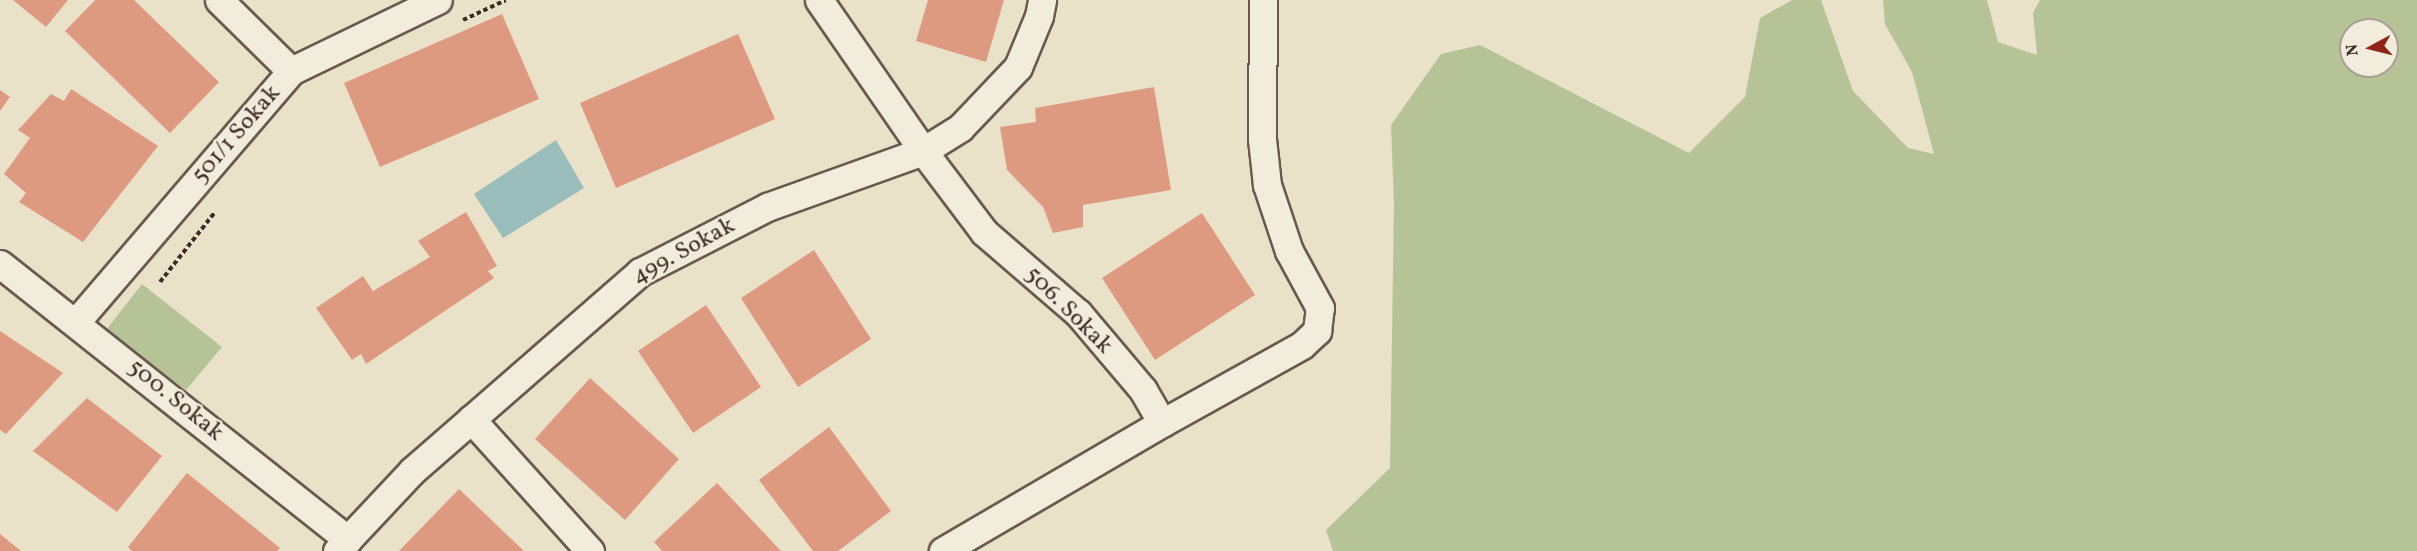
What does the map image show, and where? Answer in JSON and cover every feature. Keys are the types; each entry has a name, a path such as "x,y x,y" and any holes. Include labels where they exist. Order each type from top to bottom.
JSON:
{"street":[{"path":"219,0 291,71"},
{"name":"501/1 Sokak","path":"76,322 291,71 438,0"},
{"name":"506. Sokak","path":"819,0 923,151 984,232 1078,314 1143,390 1162,423"},
{"name":"499. Sokak","path":"342,545 412,471 640,272 767,207 923,151 960,128 1018,67 1039,16 1042,0"},
{"path":"943,551 1162,423 1302,345 1317,332 1320,308 1289,251 1267,185 1262,139 1263,0"},
{"name":"500. Sokak","path":"0,264 76,322 342,545"},
{"path":"471,419 590,551"}],"path":[{"path":"452,25 506,0"},
{"path":"160,282 218,208"}],"green space":[{"path":"1792,0 1821,0 1853,91 1908,148 1934,154 1912,72 1885,24 1883,0 1987,0 1998,42 2037,55 2033,13 2040,0 2417,0 2417,551 1333,551 1326,530 1390,468 1394,204 1391,125 1441,54 1480,45 1689,153 1745,97 1760,18"},
{"path":"142,284 222,347 186,390 106,330"}],"water":[{"path":"556,140 584,188 503,238 474,194"}],"building":[{"path":"13,0 68,0 46,27"},
{"path":"95,0 134,0 219,82 170,133 65,31"},
{"path":"928,0 1004,0 986,62 916,41"},
{"path":"502,14 539,99 380,167 344,83"},
{"path":"738,34 775,119 616,188 580,103"},
{"path":"1154,87 1171,190 1083,205 1083,227 1053,233 1043,207 1007,170 1000,127 1036,122 1035,108"},
{"path":"71,89 158,146 83,242 19,202 26,193 4,174 30,138 18,130 51,94 64,101"},
{"path":"0,90 10,97 0,111"},
{"path":"466,212 497,266 488,271 494,278 366,364 361,354 352,360 316,308 363,276 373,291 430,257 418,241"},
{"path":"1202,213 1255,295 1155,360 1102,278"},
{"path":"814,250 871,339 798,387 741,298"},
{"path":"706,305 761,387 693,433 638,351"},
{"path":"0,331 63,373 6,434 0,430"},
{"path":"590,378 679,459 625,520 535,439"},
{"path":"87,398 162,456 117,512 33,451"},
{"path":"829,427 891,511 838,551 813,551 759,480"},
{"path":"187,473 280,548 277,551 132,551 128,547"},
{"path":"717,483 781,551 662,551 654,542"},
{"path":"459,489 524,551 399,551"},
{"path":"0,534 21,551 0,551"}]}
